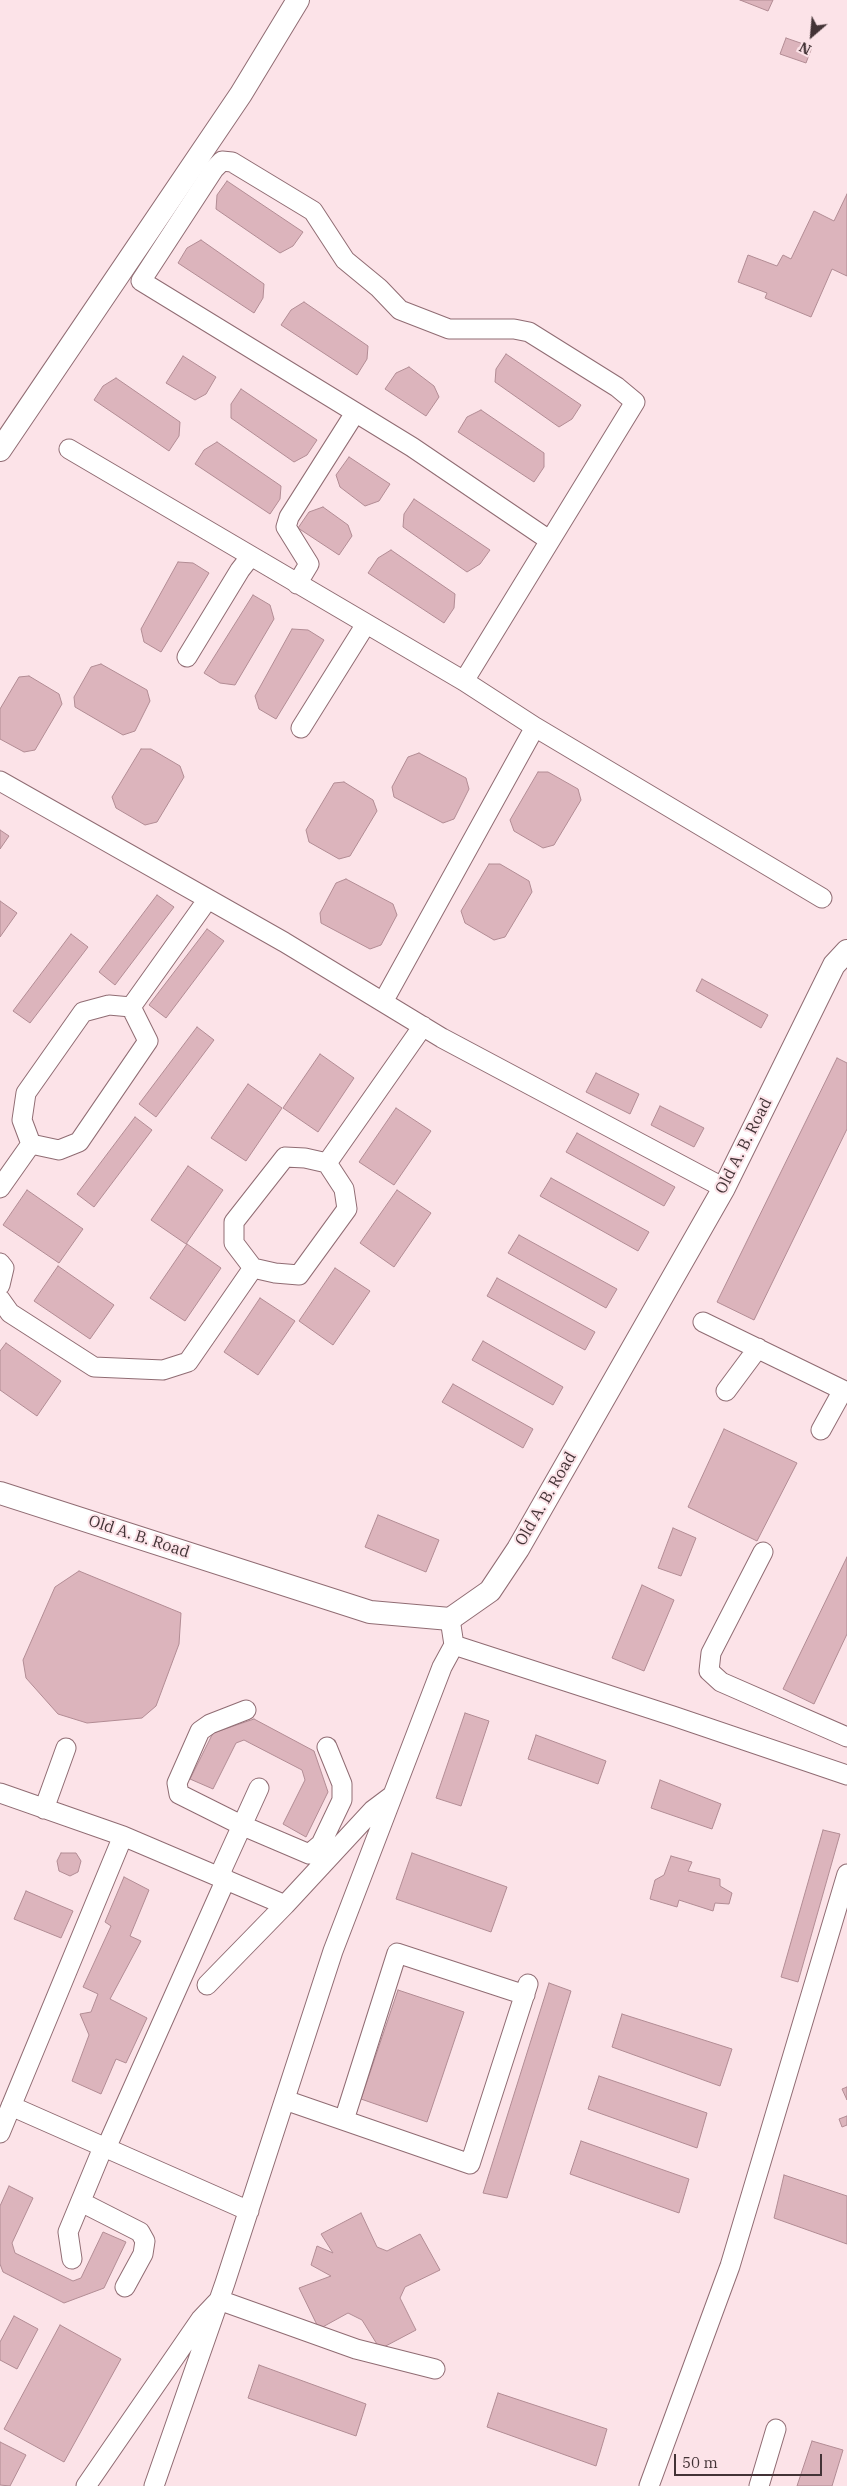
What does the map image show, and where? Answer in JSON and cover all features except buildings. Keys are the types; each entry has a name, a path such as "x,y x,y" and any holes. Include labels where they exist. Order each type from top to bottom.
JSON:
{"street":[{"path":"0,450 241,94 298,0"},
{"path":"464,681 635,402 617,387 529,332 514,329 449,329 400,310 379,288 345,260 313,211 232,162 222,161 214,169 142,281 412,447 550,540"},
{"path":"297,584 309,564 286,526 289,517 355,413"},
{"path":"69,449 464,681 535,727 822,898"},
{"path":"187,657 240,570 251,556"},
{"path":"301,728 366,624"},
{"path":"383,1002 535,727"},
{"path":"0,781 208,899 423,1026 724,1188"},
{"path":"131,1007 208,899"},
{"name":"Old A. B. Road","path":"0,1493 370,1612 450,1619 490,1590 518,1549 724,1188 834,965 847,951"},
{"path":"31,1144 22,1120 26,1093 84,1012 109,1005 131,1007"},
{"path":"31,1144 58,1150 79,1142 148,1041 131,1007"},
{"path":"327,1163 423,1026"},
{"path":"0,1188 31,1144"},
{"path":"285,1157 305,1158 327,1163 344,1189 347,1209 299,1275 275,1273 253,1268 234,1243 234,1222 285,1157"},
{"path":"0,1263 4,1268 0,1285"},
{"path":"0,1300 10,1312 94,1367 163,1370 188,1362 253,1268"},
{"path":"703,1322 845,1391 821,1430"},
{"path":"726,1392 758,1348"},
{"path":"763,1552 711,1653 709,1671 721,1682 847,1737"},
{"path":"154,2486 249,2211 333,1951 442,1666 454,1645 450,1619"},
{"path":"454,1645 691,1722 847,1776"},
{"path":"246,1710 210,1724 200,1731 177,1783 178,1794 308,1854 321,1844 342,1800 342,1784 327,1747"},
{"path":"44,1809 66,1748"},
{"path":"72,2259 68,2232 222,1877 258,1788"},
{"path":"0,1793 123,1836 285,1905"},
{"path":"207,1985 285,1905 373,1810 393,1795"},
{"path":"0,2133 123,1836"},
{"path":"649,2486 730,2266 847,1874"},
{"path":"285,2100 470,2164 526,1990 396,1953 344,2120"},
{"path":"11,2106 106,2146 249,2211"},
{"path":"81,2202 140,2232 145,2242 143,2254 125,2287"},
{"path":"219,2300 356,2349 435,2369"},
{"path":"86,2486 201,2319 219,2300"},
{"path":"759,2486 776,2429"}]}
